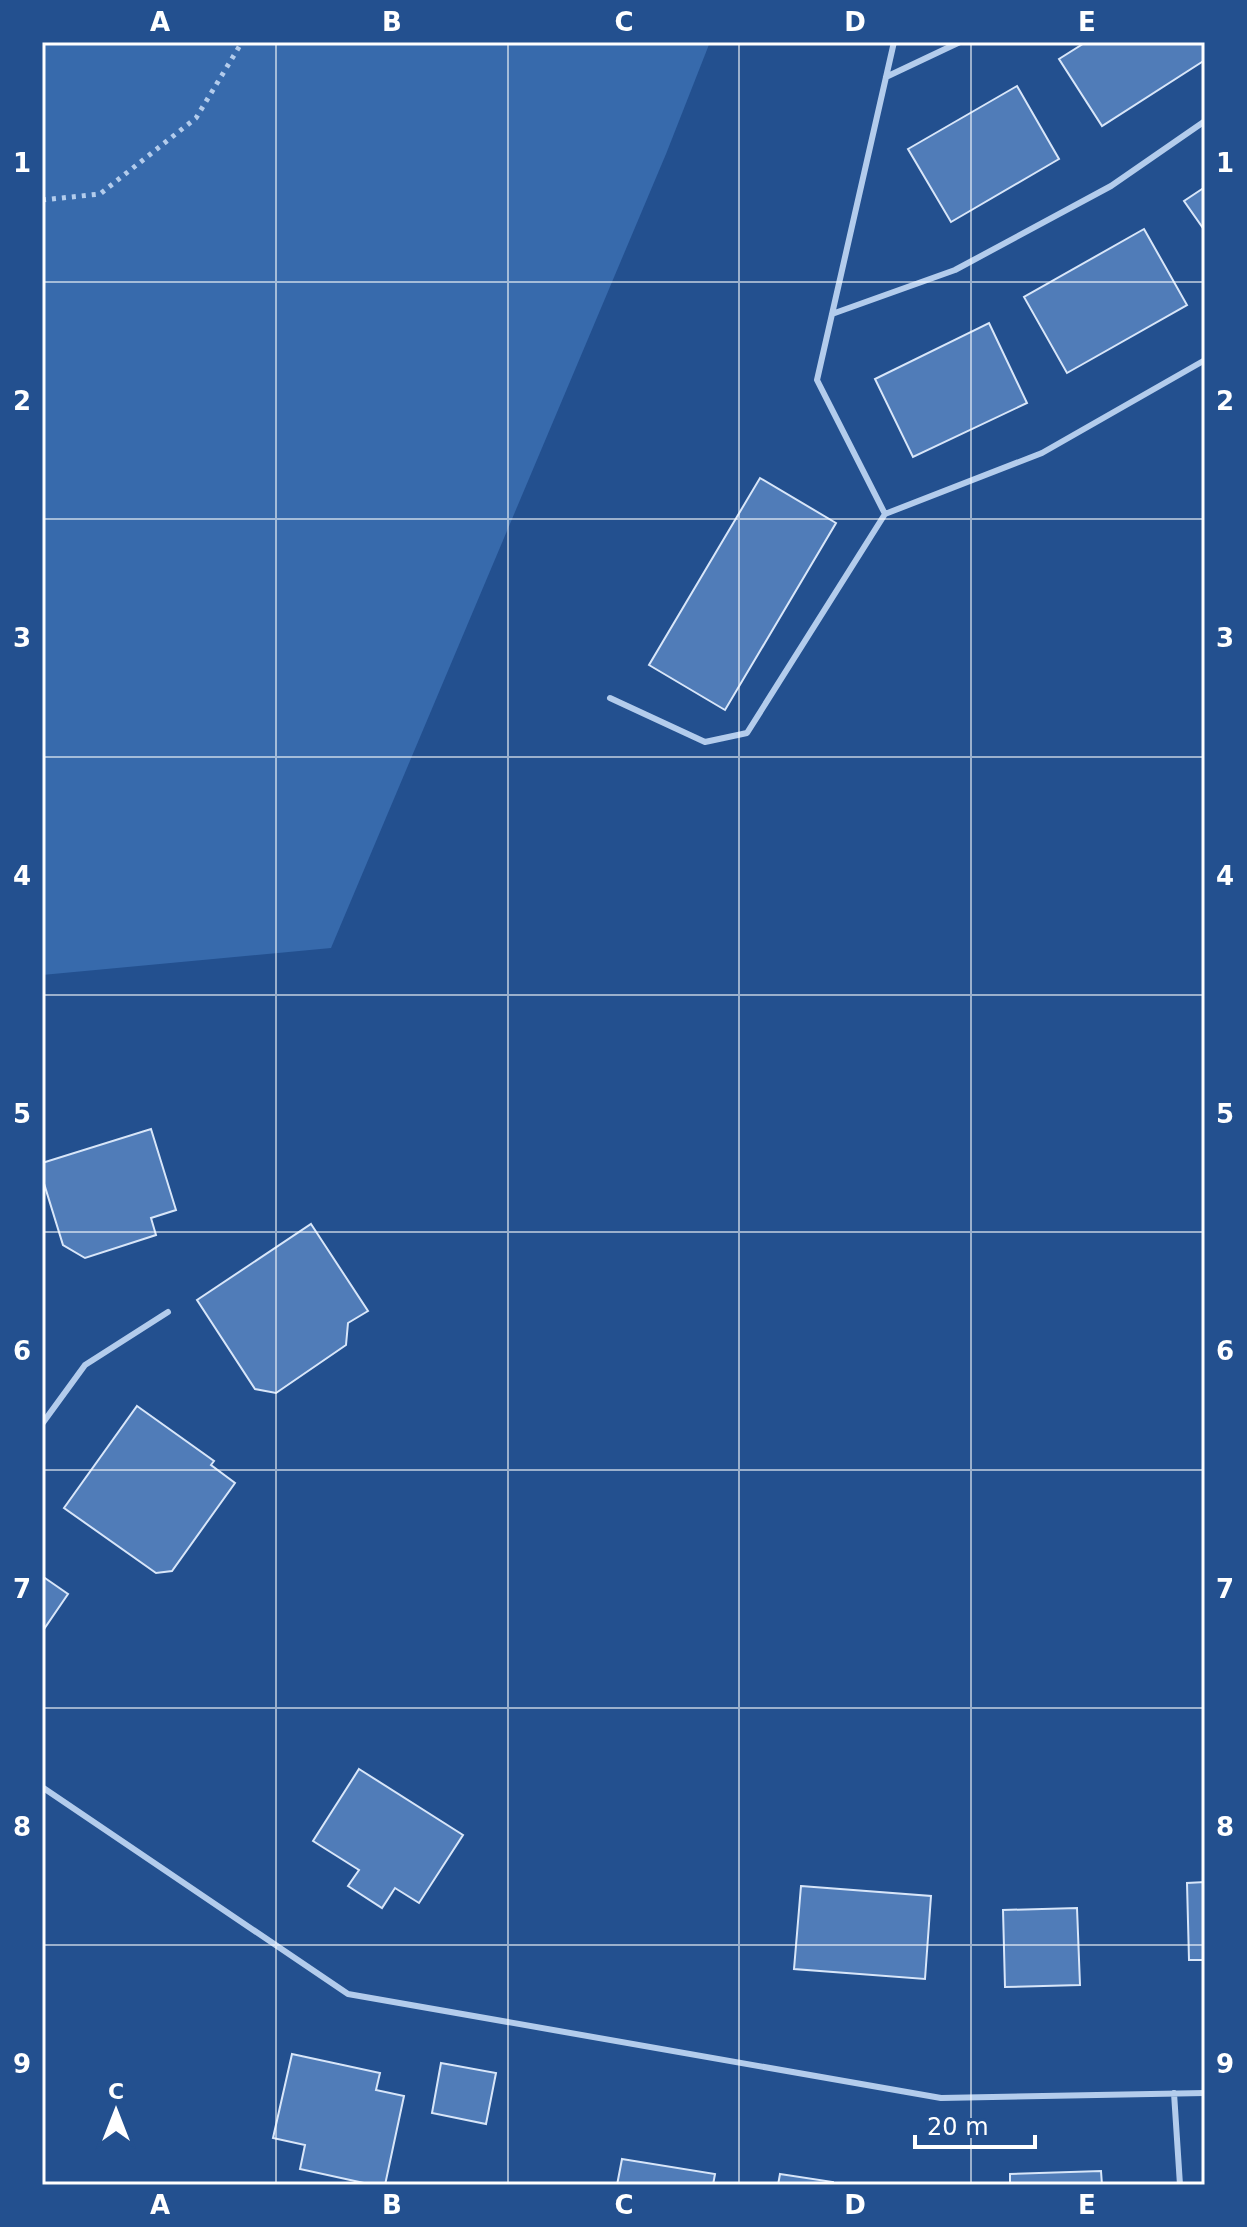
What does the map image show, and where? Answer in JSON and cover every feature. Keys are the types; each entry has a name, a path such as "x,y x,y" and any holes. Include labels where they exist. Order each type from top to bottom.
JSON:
{"lane":[{"path":"885,514 817,380 894,42"},
{"path":"886,77 960,42"},
{"path":"832,314 955,270 1111,186 1205,121"},
{"path":"610,698 705,742 747,733 885,514 1042,453 1205,360"},
{"path":"42,1424 85,1365 168,1312"},
{"path":"42,1787 348,1994 941,2098 1205,2093"},
{"path":"1174,2093 1180,2185"}],"path":[{"path":"42,200 100,194 196,118 242,42"}],"shaded area":[{"path":"42,42 710,42 666,154 331,948 42,975"}],"building":[{"path":"1086,42 1205,42 1205,60 1102,126 1059,59"},
{"path":"1017,86 1059,159 951,222 908,149"},
{"path":"1205,187 1205,231 1184,201"},
{"path":"1144,229 1187,305 1067,373 1024,297"},
{"path":"989,323 1027,403 913,457 875,379"},
{"path":"760,478 836,523 725,710 649,665"},
{"path":"151,1129 176,1210 151,1218 156,1235 85,1258 63,1245 42,1177 42,1163"},
{"path":"311,1224 368,1311 348,1323 346,1345 276,1393 255,1389 197,1300"},
{"path":"137,1406 214,1461 211,1465 235,1483 172,1571 156,1573 64,1508"},
{"path":"42,1576 68,1594 42,1632"},
{"path":"359,1769 463,1835 419,1903 395,1888 382,1908 348,1886 359,1870 313,1841"},
{"path":"1205,1882 1205,1960 1189,1960 1187,1883"},
{"path":"801,1886 931,1896 925,1979 794,1969"},
{"path":"1077,1908 1080,1985 1005,1987 1003,1910"},
{"path":"292,2054 380,2073 376,2090 404,2096 385,2185 300,2169 305,2145 273,2138"},
{"path":"441,2063 496,2073 486,2124 432,2113"},
{"path":"622,2159 715,2174 713,2185 617,2185"},
{"path":"1101,2171 1102,2185 1010,2185 1010,2174"},
{"path":"780,2174 833,2182 833,2185 778,2185"}]}
